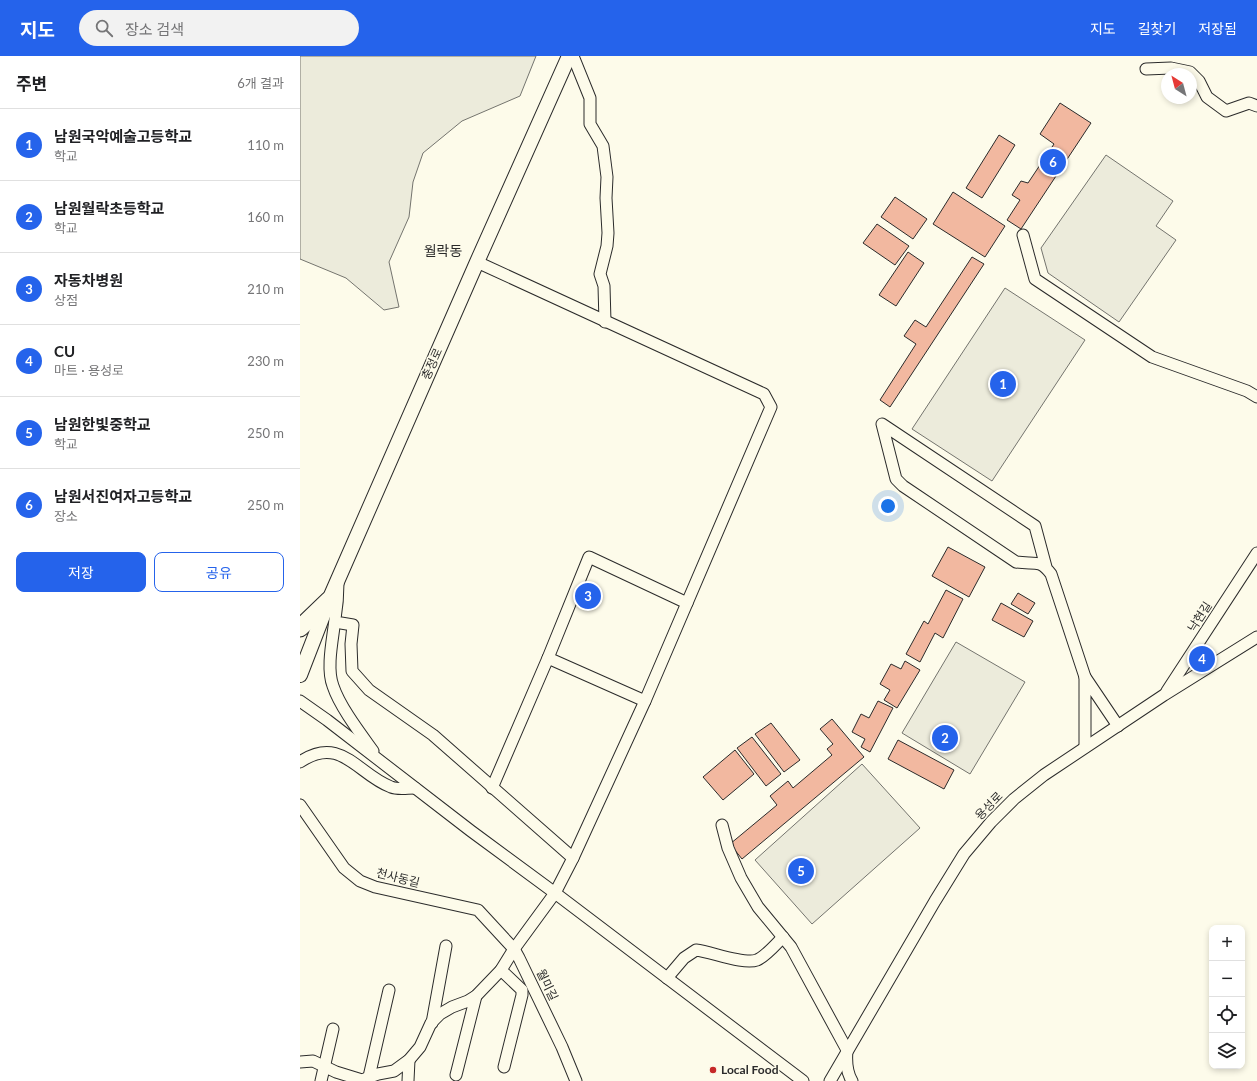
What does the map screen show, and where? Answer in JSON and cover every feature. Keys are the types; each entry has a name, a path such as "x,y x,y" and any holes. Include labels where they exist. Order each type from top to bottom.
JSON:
{"highway":[{"path":"300,628 329,600"}],"main road":[{"name":"충정로","path":"300,675 329,600 569,56"}],"street":[{"path":"573,56 590,98 590,124 603,146 607,177 606,198 608,233 607,246 600,274 604,286 606,322"},
{"path":"1146,69 1171,68 1190,72 1200,81 1207,97 1226,111 1249,103 1257,106"},
{"path":"1023,235 1035,279 1152,357 1247,391 1257,397"},
{"path":"431,1023 440,1014 476,996 501,970 514,949 555,893 573,858 645,701 772,407 764,394 477,262"},
{"path":"1046,567 1038,563 1026,564 1016,562 896,480 882,424 1035,526 1046,567 1051,574 1085,677 1118,726"},
{"name":"낙현길","path":"1164,695 1257,553"},
{"path":"492,788 548,658 589,557 687,603"},
{"path":"339,577 331,653 332,685 343,706 382,763"},
{"path":"341,623 353,625 350,644 352,671 369,690 433,735 573,858"},
{"name":"용성로","path":"830,1081 964,854 991,822 1014,799 1044,775 1164,695 1257,637"},
{"path":"548,658 645,701"},
{"path":"1085,677 1085,747"},
{"path":"300,701 803,1081"},
{"path":"300,762 310,756 326,753 334,754 344,757 382,783 392,788 415,788"},
{"name":"천사동길","path":"300,806 344,868 360,881 375,887 478,910"},
{"path":"722,825 728,848 741,878 758,907 791,948 848,1050 846,1062 852,1081"},
{"name":"월미길","path":"478,910 514,949 559,1040 576,1081"},
{"path":"667,978 684,958 696,950 706,951 739,961 757,960 772,949 783,937"},
{"path":"300,1062 313,1061 336,1072 362,1080 369,1079 378,1074 394,1071 409,1060 420,1047 431,1023 446,946"},
{"path":"501,970 522,990 504,1066"},
{"path":"369,1079 389,990"},
{"path":"456,1075 476,996"},
{"path":"321,1081 333,1029"},
{"path":"408,1081 409,1060"}],"shaded area":[{"path":"300,56 536,56 520,96 462,121 423,153 413,182 409,217 389,262 399,307 384,310 346,278 300,259"},
{"path":"1106,155 1173,201 1156,226 1176,240 1119,322 1048,273 1041,248"},
{"path":"1005,288 1085,340 992,481 912,429"},
{"path":"956,642 1025,682 970,774 902,733"},
{"path":"862,764 920,828 812,924 755,860"}],"building":[{"path":"1060,103 1091,123 1021,229 1007,220 1020,200 1012,195 1021,181 1028,183 1054,144 1040,134"},
{"path":"999,135 1015,145 982,198 966,188"},
{"path":"953,192 1005,226 985,257 933,224"},
{"path":"895,197 927,219 913,239 881,217"},
{"path":"877,224 909,246 895,265 863,243"},
{"path":"908,252 924,263 896,306 879,295"},
{"path":"972,257 984,264 890,407 880,400 916,344 904,336 915,320 926,327"},
{"path":"948,547 985,567 969,597 932,576"},
{"path":"946,590 963,599 943,638 935,633 920,662 906,654 924,621 928,624"},
{"path":"1018,593 1035,603 1028,614 1011,604"},
{"path":"1001,603 1033,621 1024,637 992,620"},
{"path":"905,661 920,670 897,708 884,700 890,690 880,684 891,664 901,669"},
{"path":"878,701 893,708 870,752 861,747 865,739 852,732 861,714 869,718"},
{"path":"832,719 864,757 742,859 730,844 777,805 770,796 788,781 793,788 832,755 827,749 833,744 820,729"},
{"path":"771,723 800,760 784,772 755,734"},
{"path":"752,737 781,774 766,786 737,748"},
{"path":"898,740 954,770 944,789 888,759"},
{"path":"735,750 754,774 723,800 703,777"}],"place":[{"name":"남원서진여자고등학교","path":"1053,162"},
{"name":"남원국악예술고등학교","path":"1003,384"},
{"name":"자동차병원","path":"588,596"},
{"name":"CU","path":"1202,659"},
{"name":"남원월락초등학교","path":"945,738"},
{"name":"남원한빛중학교","path":"801,871"},
{"name":"Local Food","path":"713,1070"}],"district":[{"name":"월락동","path":"443,251"}]}
